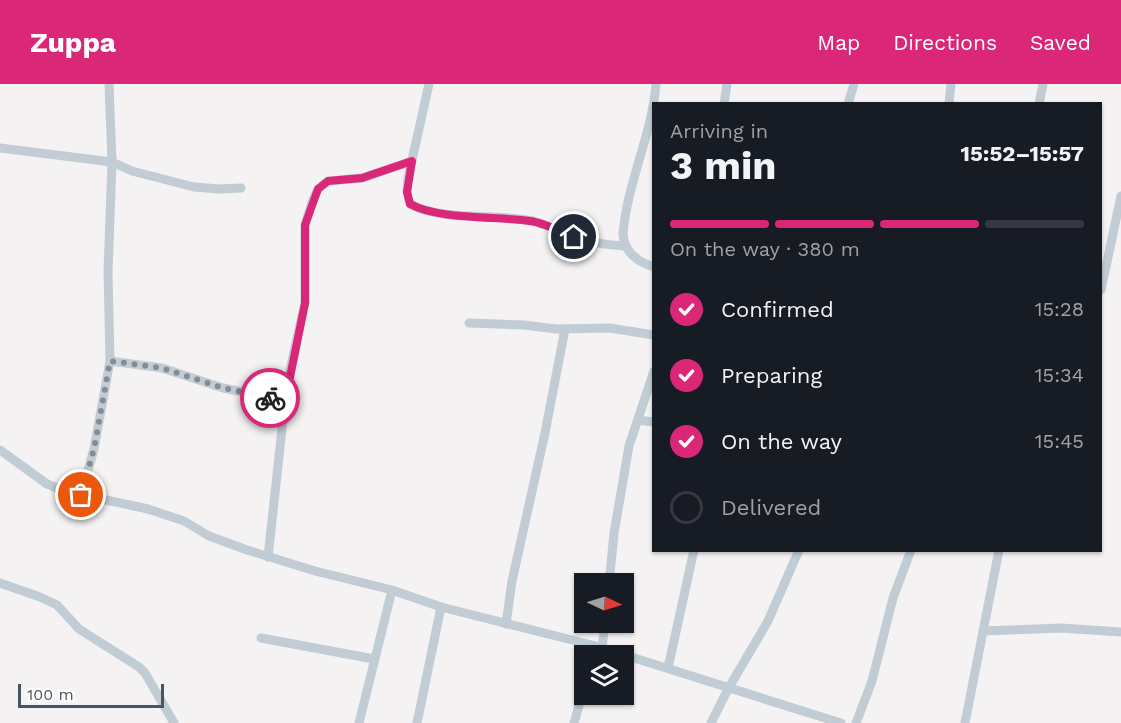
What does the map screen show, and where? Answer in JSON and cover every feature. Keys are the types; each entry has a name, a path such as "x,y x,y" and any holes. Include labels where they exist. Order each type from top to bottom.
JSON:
{"street":[{"path":"81,495 94,449 110,361 108,272 112,162 109,84"},
{"path":"429,84 407,192 410,204 417,208 454,215 532,221 574,237 626,246"},
{"path":"653,102 656,84"},
{"path":"724,102 727,84"},
{"path":"849,102 854,84"},
{"path":"949,102 951,84"},
{"path":"1039,102 1043,84"},
{"path":"652,112 623,228 623,242 626,246 640,263 652,266"},
{"path":"0,148 112,162 132,171 194,187 241,188"},
{"path":"268,557 285,402 305,303 305,225 318,189 328,181 362,178 412,161"},
{"path":"1102,286 1121,196"},
{"path":"1102,236 1113,239"},
{"path":"469,323 565,329 610,328 652,335"},
{"path":"506,624 512,581 545,433 565,329"},
{"path":"110,361 162,368 223,388 285,402"},
{"path":"610,573 614,533 629,446 652,377"},
{"path":"638,420 652,422"},
{"path":"0,450 47,484 64,491 148,509 184,521 209,536 268,557 392,590 441,607 580,645"},
{"path":"668,668 694,552"},
{"path":"711,723 768,621 798,552"},
{"path":"856,723 872,681 893,598 910,552"},
{"path":"965,723 999,552"},
{"path":"0,583 57,605 79,629 139,667 145,673 174,723"},
{"path":"359,723 392,590"},
{"path":"417,723 441,607"},
{"path":"983,631 1061,628 1121,632"},
{"path":"261,638 374,659"},
{"path":"634,659 668,668 820,720 841,723"},
{"path":"574,723 579,705"}],"way so far":[{"path":"81,495 94,449 110,361 162,368 223,388 270,398"}],"route":[{"path":"270,398 285,402 287,383 305,303 305,225 318,189 328,181 378,175 412,161 407,192 410,204 417,208 454,215 532,221 574,237"}]}
